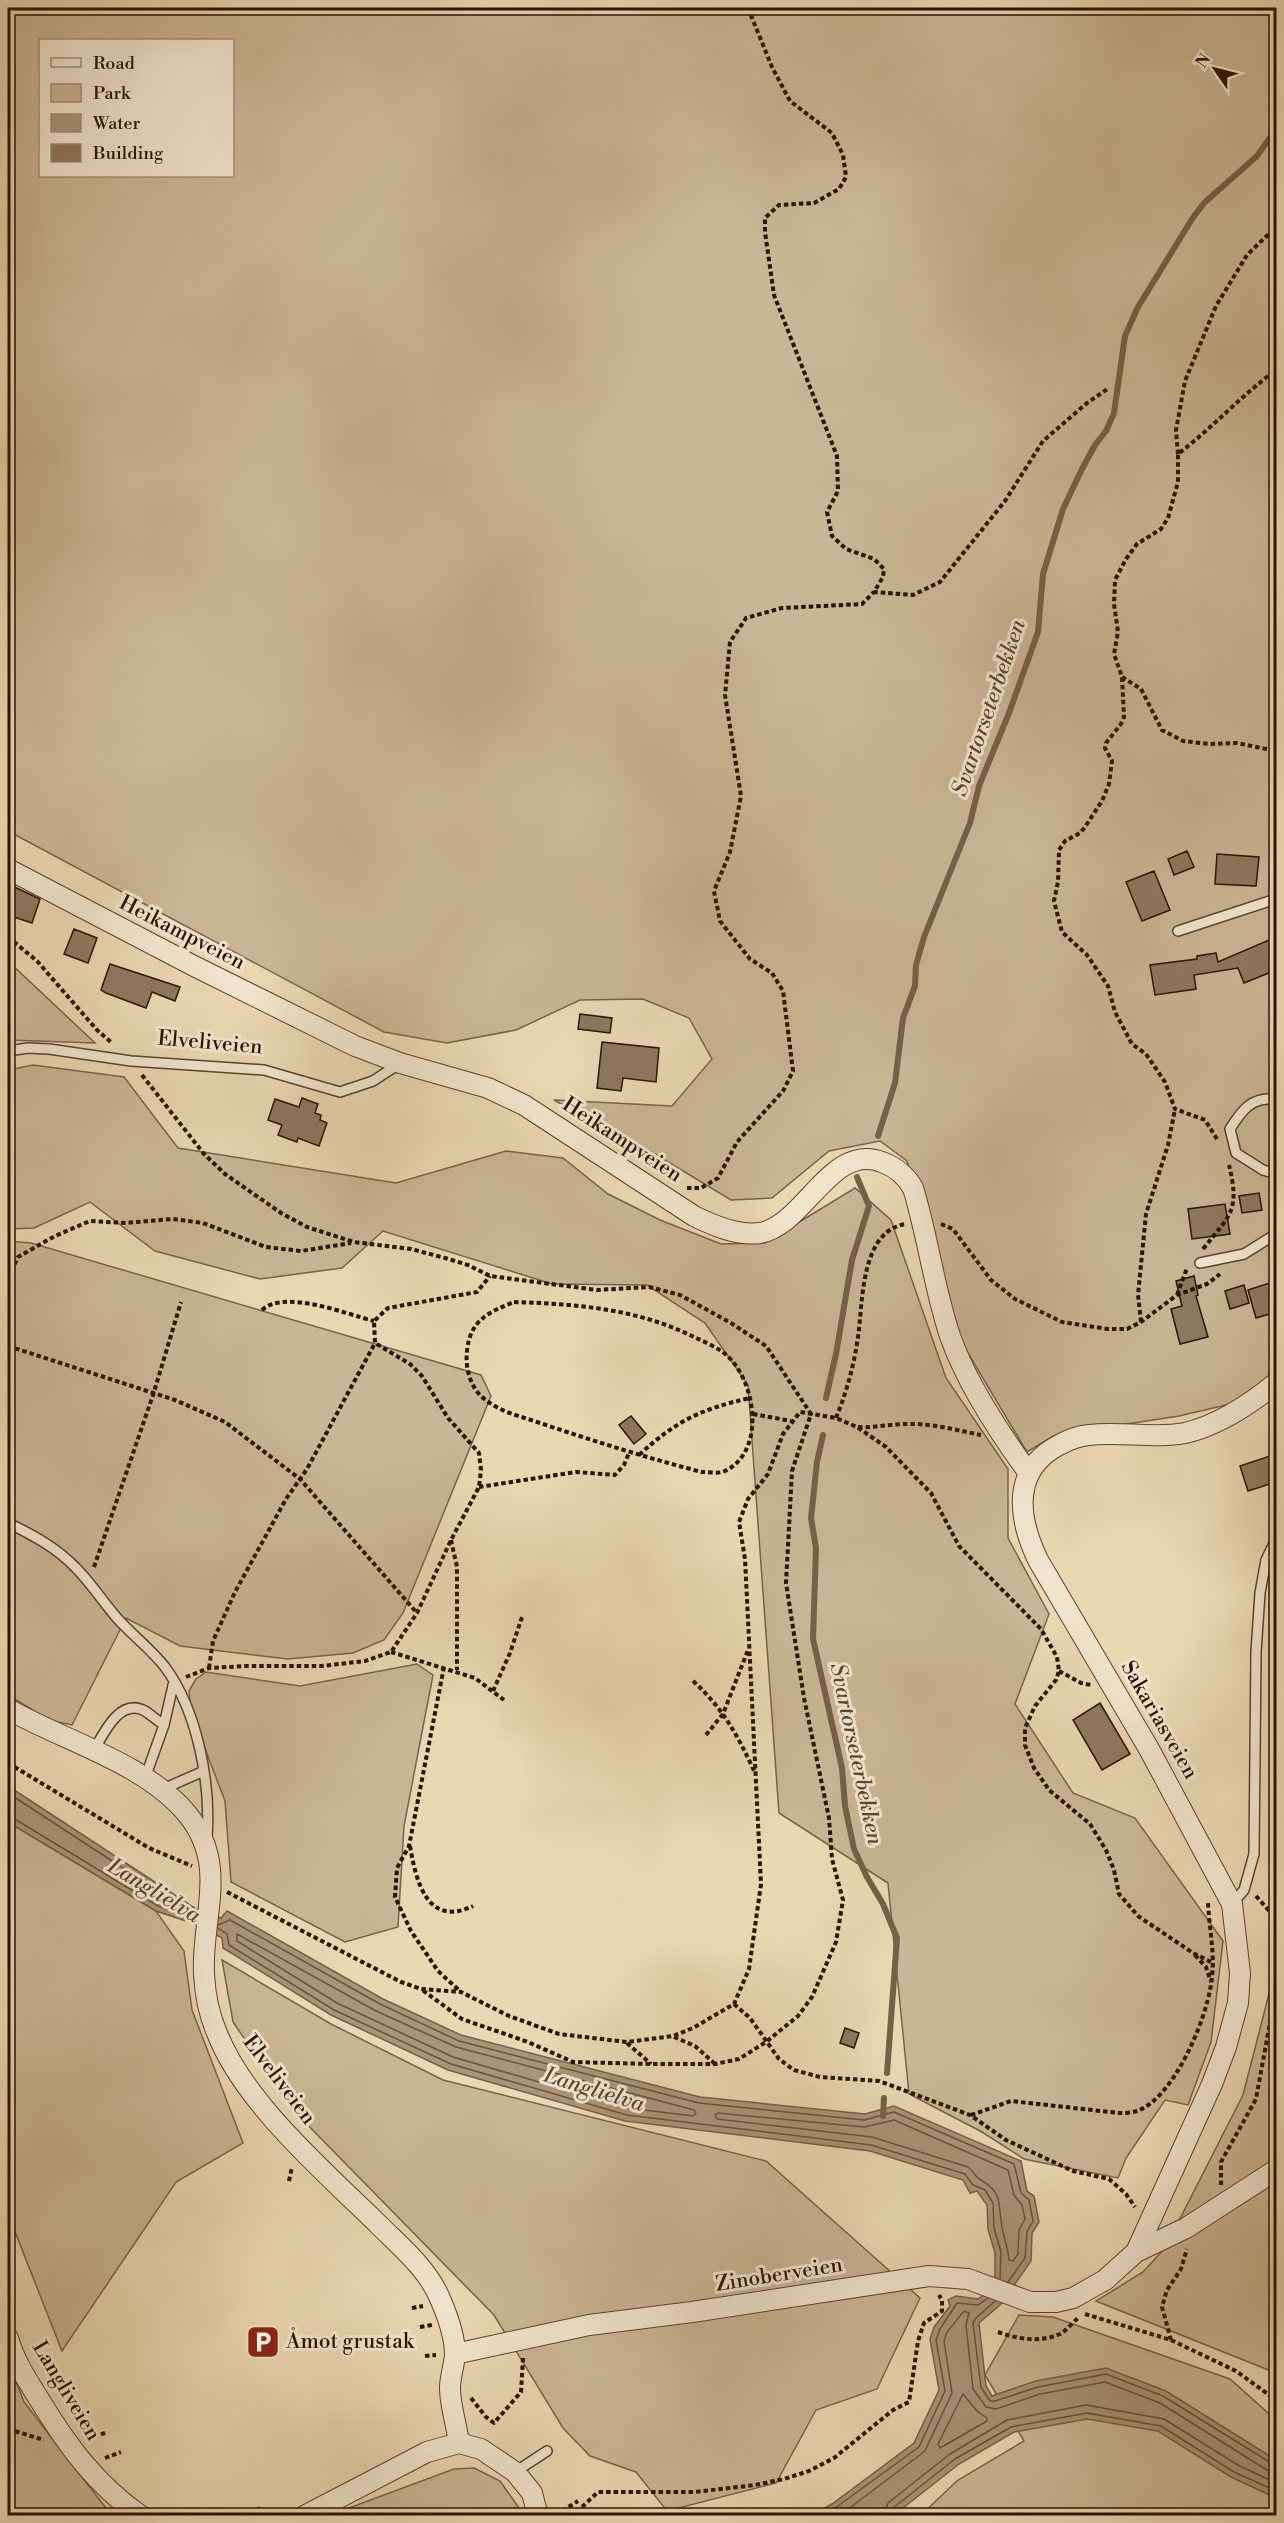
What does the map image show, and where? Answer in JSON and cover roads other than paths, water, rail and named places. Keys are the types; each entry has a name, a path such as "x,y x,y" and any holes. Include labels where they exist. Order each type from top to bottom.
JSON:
{"street":[{"name":"Heikampveien","path":"8,869 308,1024 400,1063 488,1088 524,1105 707,1223 737,1232 761,1233 783,1222 834,1172 856,1161 877,1159 896,1169 909,1181 922,1221 951,1337 966,1371 1005,1439 1028,1472"},
{"path":"1028,1472 1051,1449 1068,1440 1089,1434 1183,1433 1203,1427 1236,1412 1276,1383"},
{"name":"Sakariasveien","path":"1028,1472 1023,1514 1030,1542 1038,1560 1149,1749 1218,1876 1238,1897 1240,1973 1238,2003 1226,2047 1212,2084 1136,2252"},
{"name":"Elveliveien","path":"8,1709 153,1784 188,1815 199,1832 211,1869 211,1900 204,1974 210,2016 227,2057 248,2087 296,2144 420,2266 441,2299 450,2324 455,2354"},
{"name":"Zinoberveien","path":"455,2354 589,2325 692,2312 929,2276 968,2278 1030,2302 1056,2302 1072,2298 1105,2280 1136,2252 1186,2228 1276,2170"},
{"name":"Langliveien","path":"8,2338 28,2382 65,2442 112,2493 141,2516"},
{"path":"455,2354 450,2388 459,2443"},
{"path":"304,2516 408,2455 459,2443 481,2449 515,2472 532,2493 538,2516"}],"lane":[{"path":"1178,931 1276,899"},
{"name":"Elveliveien","path":"8,1051 28,1048 49,1049 131,1061 264,1070 340,1092 373,1081 400,1063"},
{"path":"1276,1099 1268,1098 1244,1107 1230,1129 1236,1153 1263,1170 1276,1174"},
{"path":"1195,1260 1244,1254 1276,1234"},
{"path":"8,1523 48,1545 76,1568 132,1635 163,1665 174,1682 188,1711 204,1772 208,1814 206,1849"},
{"path":"1238,1897 1254,1854 1256,1652 1260,1593 1266,1560 1276,1539"},
{"path":"174,1682 153,1784 204,1772"},
{"path":"93,1752 115,1716 129,1709 143,1710 164,1725"},
{"path":"515,2472 547,2451"}],"water":[{"name":"Langlielva","path":"8,1786 196,1909 221,1918 227,1911 383,1999 461,2035 700,2097 865,2114 894,2106 1021,2161 1027,2191 1034,2196 1039,2222 1032,2233 1031,2261 1001,2304 979,2323 986,2386 992,2396 1036,2381 1106,2368 1166,2391 1276,2460 1276,2498 1231,2477 1158,2431 1087,2419 1014,2432 959,2464 894,2515 812,2515 832,2504 914,2443 939,2390 930,2339 934,2327 950,2306 948,2300 956,2296 978,2299 995,2276 995,2253 988,2229 987,2205 977,2191 970,2193 963,2180 870,2151 625,2121 448,2070 331,2015 223,1948 222,1938 198,1925 156,1911 8,1822"}],"waterway":[{"name":"Svartorseterbekken","path":"878,1136 895,1083 903,1018 915,986 916,965 924,937 970,823 979,786 1009,713 1038,632 1043,574 1063,509 1082,469 1095,445 1106,431 1114,413 1125,336 1138,307 1192,219 1204,203 1257,156 1276,129"},
{"name":"Svartorseterbekken","path":"826,1398 852,1260 869,1206 857,1177"},
{"name":"Svartorseterbekken","path":"823,1435 817,1462 811,1518 816,1548 813,1639 842,1768 845,1806 854,1849 883,1904 897,1938 887,2073"},
{"name":"Svartorseterbekken","path":"883,2116 884,2098"}],"place":[{"name":"Åmot grustak","path":"263,2342"}]}
